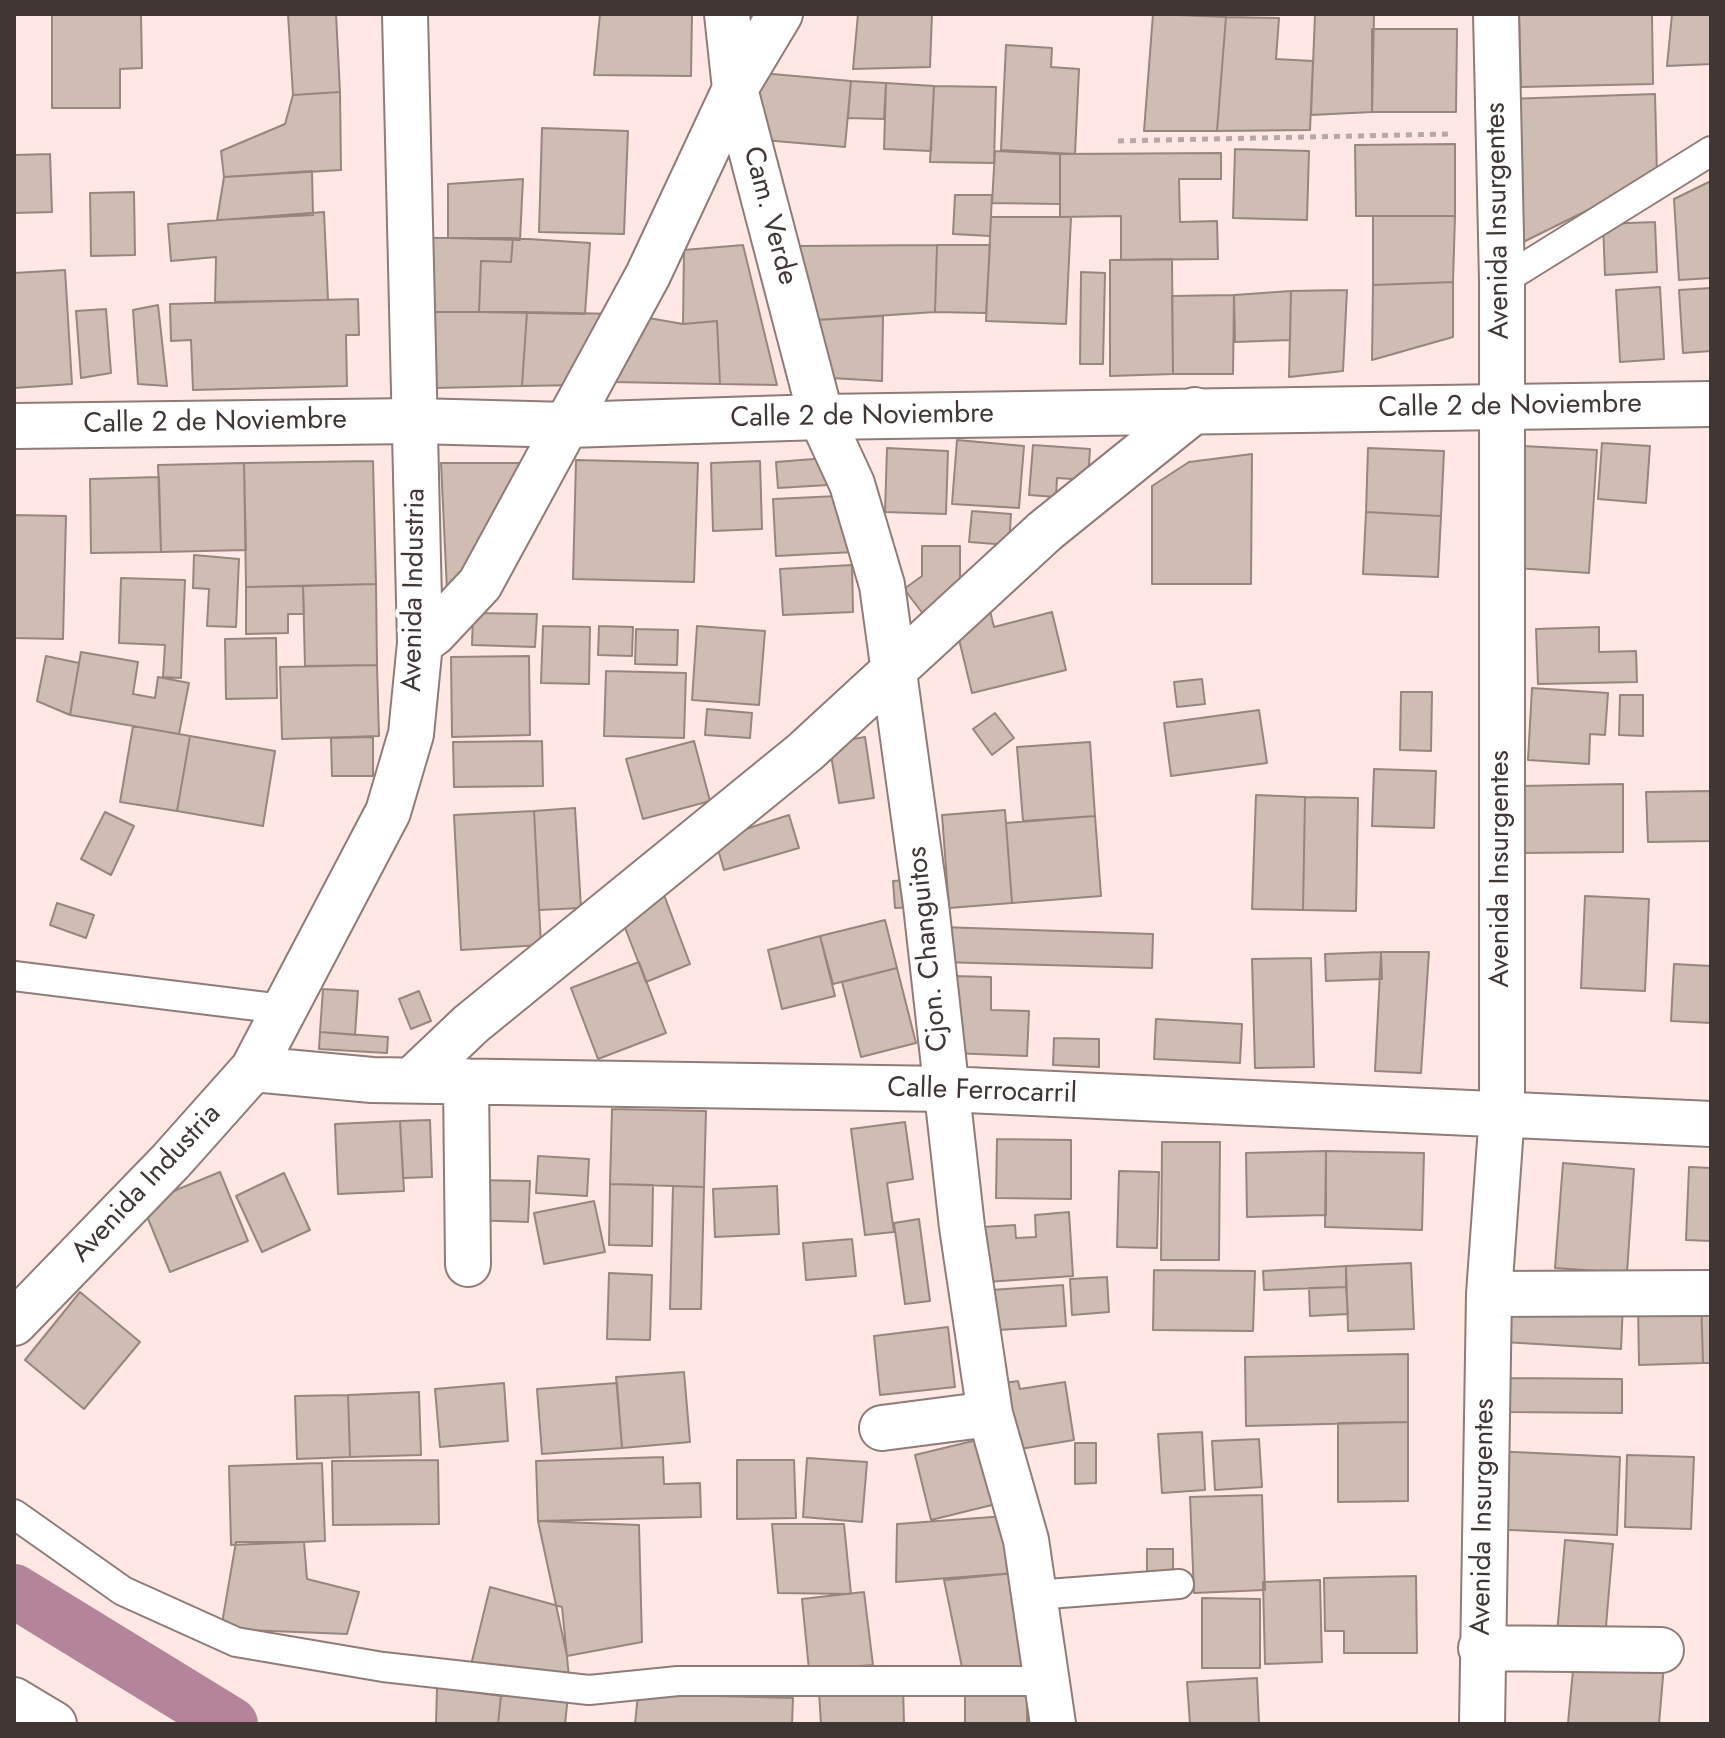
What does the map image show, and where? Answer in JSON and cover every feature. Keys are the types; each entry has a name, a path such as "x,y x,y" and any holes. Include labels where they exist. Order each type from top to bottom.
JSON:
{"street":[{"name":"Avenida Industria","path":"14,1323 171,1161 253,1069 388,812 411,734 420,643 405,14"},
{"name":"Cam. Verde","path":"727,14 735,89 821,417"},
{"path":"420,643 480,584 648,275 735,89 780,14"},
{"name":"Avenida Insurgentes","path":"1482,1724 1489,1294 1502,1113 1502,281 1496,14"},
{"name":"Calle 2 de Noviembre","path":"14,426 415,421 568,425 1195,410 1500,409 1711,404"},
{"path":"412,1080 471,1024 805,752 1045,531 1195,410"},
{"name":"Cjon. Changuitos","path":"821,417 852,484 882,585 926,905 945,1089 990,1414 1026,1540 1053,1724"},
{"name":"Calle Ferrocarril","path":"253,1069 412,1080 945,1089 1711,1124"},
{"path":"466,1081 468,1264"},
{"path":"1489,1294 1711,1293"},
{"path":"882,1428 990,1414"},
{"path":"1481,1648 1661,1650"},
{"path":"14,1700 54,1724"}],"lane":[{"path":"1502,281 1711,151"},
{"path":"14,976 282,1009"},
{"path":"14,1514 123,1591 236,1642 383,1667 589,1690 678,1681 1047,1681"},
{"path":"1035,1595 1179,1584"}],"path":[{"path":"1118,141 1497,134"}],"building":[{"path":"52,14 141,15 142,68 120,69 120,108 52,108"},
{"path":"288,14 336,14 340,92 293,95"},
{"path":"600,14 692,14 691,76 594,75"},
{"path":"858,14 932,14 930,67 853,69"},
{"path":"1153,14 1226,17 1217,131 1144,131"},
{"path":"1315,14 1374,14 1372,112 1311,115"},
{"path":"1519,14 1652,14 1653,84 1521,87"},
{"path":"1672,14 1711,14 1711,64 1667,66"},
{"path":"1226,17 1279,18 1276,59 1313,61 1310,130 1217,131"},
{"path":"1372,29 1457,29 1456,112 1372,112"},
{"path":"1006,45 1052,48 1051,67 1079,69 1075,154 1001,150"},
{"path":"750,72 851,81 845,147 752,139"},
{"path":"851,81 886,83 884,119 848,118"},
{"path":"886,83 934,86 931,151 884,149"},
{"path":"934,86 996,87 994,163 930,162"},
{"path":"340,92 341,170 224,177 221,151 285,124 293,95"},
{"path":"1655,94 1657,176 1511,248 1507,99"},
{"path":"542,128 628,131 624,234 539,232"},
{"path":"1455,144 1455,216 1356,216 1355,145"},
{"path":"1235,149 1309,151 1307,220 1233,218"},
{"path":"995,151 1060,154 1060,204 992,203"},
{"path":"1221,153 1221,179 1179,179 1180,222 1217,221 1218,259 1121,260 1121,216 1060,217 1060,154"},
{"path":"50,154 52,212 14,213 14,155"},
{"path":"312,171 313,215 217,220 224,177"},
{"path":"523,179 520,240 448,238 448,184"},
{"path":"1711,181 1711,278 1679,280 1674,199"},
{"path":"134,192 135,255 91,256 90,193"},
{"path":"955,195 992,195 990,236 953,234"},
{"path":"324,212 328,300 215,302 216,257 171,261 168,224"},
{"path":"1373,216 1455,216 1453,282 1373,285"},
{"path":"991,217 1071,217 1066,324 986,321"},
{"path":"1655,222 1657,272 1605,275 1603,224"},
{"path":"430,238 513,238 511,262 481,261 479,312 433,312"},
{"path":"513,238 590,243 585,314 479,312 481,261 511,262"},
{"path":"743,245 777,385 720,384 717,321 683,324 684,250"},
{"path":"937,245 935,312 801,321 797,246"},
{"path":"937,245 990,245 986,313 935,312"},
{"path":"1172,259 1173,374 1110,376 1110,260"},
{"path":"65,270 72,384 14,388 14,273"},
{"path":"1081,272 1105,273 1103,364 1080,364"},
{"path":"1453,282 1453,337 1372,360 1373,285"},
{"path":"1660,287 1664,359 1620,362 1616,290"},
{"path":"1711,288 1711,351 1683,353 1679,290"},
{"path":"1347,290 1343,371 1289,377 1291,291"},
{"path":"1291,291 1290,340 1235,342 1234,295"},
{"path":"1234,295 1233,374 1173,374 1172,296"},
{"path":"358,299 359,335 346,335 347,386 193,390 191,340 171,341 170,304"},
{"path":"158,305 167,386 138,384 133,310"},
{"path":"106,309 111,373 81,378 76,311"},
{"path":"433,312 527,312 522,386 434,388"},
{"path":"527,312 616,314 582,385 522,386"},
{"path":"883,316 882,381 814,377 801,321"},
{"path":"643,317 683,324 717,321 720,384 612,382"},
{"path":"957,440 1024,446 1019,508 952,504"},
{"path":"1602,443 1650,446 1646,503 1598,499"},
{"path":"1033,445 1090,449 1088,480 1057,478 1056,497 1029,495"},
{"path":"1523,446 1597,450 1589,573 1516,568"},
{"path":"887,448 948,451 946,514 885,512"},
{"path":"1368,448 1444,451 1441,516 1366,512"},
{"path":"1252,454 1251,584 1152,584 1152,486 1189,462"},
{"path":"826,458 828,485 778,488 776,462"},
{"path":"576,460 698,463 694,582 573,579"},
{"path":"373,461 376,584 246,587 244,463"},
{"path":"760,461 762,529 713,531 711,463"},
{"path":"244,463 246,550 161,552 158,465"},
{"path":"441,463 531,463 462,589 447,590"},
{"path":"159,477 161,552 91,553 90,479"},
{"path":"838,496 840,520 852,519 854,552 776,556 773,499"},
{"path":"972,511 1011,514 1009,545 969,542"},
{"path":"1366,512 1441,516 1438,577 1363,574"},
{"path":"14,515 66,516 63,639 14,638"},
{"path":"922,546 960,546 960,591 927,619 904,589 922,576"},
{"path":"194,555 239,559 236,627 207,626 209,589 193,588"},
{"path":"852,565 853,612 783,615 780,569"},
{"path":"121,578 185,580 181,678 163,677 165,645 119,643"},
{"path":"376,584 377,665 305,666 303,586"},
{"path":"303,586 304,614 288,614 288,633 246,634 246,587"},
{"path":"987,599 994,627 1052,612 1066,670 972,693 956,627"},
{"path":"473,613 537,614 535,647 472,645"},
{"path":"543,626 590,627 589,684 541,683"},
{"path":"599,626 633,627 632,656 598,655"},
{"path":"697,626 765,631 759,705 692,700"},
{"path":"1599,627 1599,652 1636,651 1637,682 1538,684 1536,629"},
{"path":"636,629 678,630 677,665 635,664"},
{"path":"276,638 277,698 226,699 225,639"},
{"path":"81,652 138,662 133,694 155,698 158,677 189,683 179,734 70,715"},
{"path":"46,656 79,663 70,715 37,701"},
{"path":"529,656 530,735 452,737 451,657"},
{"path":"377,665 379,736 282,739 280,667"},
{"path":"606,671 686,673 684,738 604,736"},
{"path":"1202,679 1205,704 1177,707 1174,682"},
{"path":"1532,688 1608,693 1605,735 1590,734 1589,764 1528,760"},
{"path":"1401,692 1432,692 1431,751 1400,750"},
{"path":"1620,695 1643,695 1643,736 1619,735"},
{"path":"707,709 752,713 750,738 705,735"},
{"path":"1259,710 1267,763 1171,776 1164,723"},
{"path":"995,713 1014,738 992,755 973,729"},
{"path":"133,726 190,736 177,811 120,802"},
{"path":"190,736 275,751 263,826 177,811"},
{"path":"373,737 373,776 332,776 331,738"},
{"path":"865,737 874,798 839,803 829,743"},
{"path":"542,741 543,786 454,787 453,742"},
{"path":"694,741 710,801 643,819 626,759"},
{"path":"1090,742 1095,816 1023,821 1017,747"},
{"path":"1374,769 1436,771 1434,828 1372,826"},
{"path":"1623,784 1623,852 1521,853 1521,786"},
{"path":"1711,791 1711,841 1648,842 1646,792"},
{"path":"1256,795 1305,797 1303,910 1252,909"},
{"path":"1305,797 1358,798 1356,911 1303,910"},
{"path":"575,808 581,908 539,910 534,811"},
{"path":"1005,810 1012,903 949,908 942,815"},
{"path":"534,811 541,945 461,950 454,815"},
{"path":"105,812 134,826 111,875 81,859"},
{"path":"789,815 799,848 724,870 715,839"},
{"path":"1095,816 1101,896 1012,903 1006,823"},
{"path":"917,879 919,907 895,908 893,881"},
{"path":"664,895 690,964 646,982 619,912"},
{"path":"1585,896 1649,899 1645,991 1581,988"},
{"path":"57,903 94,915 86,938 50,925"},
{"path":"885,920 897,968 833,984 820,936"},
{"path":"940,927 1153,934 1152,968 939,962"},
{"path":"820,936 835,996 782,1009 768,950"},
{"path":"1381,952 1382,979 1326,981 1325,954"},
{"path":"1381,952 1429,952 1421,1073 1375,1071"},
{"path":"1311,958 1314,1067 1255,1068 1252,959"},
{"path":"639,962 666,1033 598,1059 571,988"},
{"path":"1674,964 1711,966 1711,1023 1671,1021"},
{"path":"897,968 916,1043 861,1057 842,982"},
{"path":"953,976 991,977 991,1010 1029,1011 1027,1056 951,1053"},
{"path":"323,989 358,991 355,1035 320,1032"},
{"path":"419,991 431,1021 411,1029 399,999"},
{"path":"1156,1019 1242,1024 1240,1063 1154,1059"},
{"path":"320,1032 388,1037 387,1053 319,1049"},
{"path":"1054,1038 1099,1039 1099,1067 1053,1065"},
{"path":"612,1109 706,1111 704,1187 610,1184"},
{"path":"430,1120 432,1177 403,1178 400,1121"},
{"path":"400,1121 404,1191 338,1194 335,1124"},
{"path":"905,1122 913,1179 887,1183 894,1232 865,1235 851,1129"},
{"path":"997,1139 1071,1140 1071,1199 996,1198"},
{"path":"1162,1142 1220,1142 1219,1260 1161,1260"},
{"path":"1326,1151 1424,1153 1422,1230 1325,1227"},
{"path":"1326,1151 1326,1215 1247,1217 1246,1153"},
{"path":"538,1156 589,1159 587,1196 536,1193"},
{"path":"1563,1163 1634,1169 1627,1273 1555,1268"},
{"path":"1689,1167 1711,1168 1711,1241 1686,1240"},
{"path":"1119,1171 1159,1172 1157,1248 1117,1247"},
{"path":"220,1172 248,1241 170,1272 142,1204"},
{"path":"284,1173 310,1230 262,1252 236,1196"},
{"path":"472,1180 530,1181 528,1222 471,1220"},
{"path":"610,1184 653,1185 652,1246 609,1245"},
{"path":"673,1186 704,1187 701,1309 670,1309"},
{"path":"777,1186 779,1234 715,1237 713,1189"},
{"path":"594,1201 605,1252 544,1264 534,1213"},
{"path":"1069,1212 1073,1276 972,1283 966,1228 1015,1225 1016,1238 1036,1237 1035,1215"},
{"path":"919,1219 930,1301 905,1304 894,1223"},
{"path":"852,1239 856,1276 806,1280 803,1243"},
{"path":"1411,1263 1414,1329 1348,1331 1346,1266"},
{"path":"1346,1266 1346,1287 1264,1290 1263,1271"},
{"path":"1154,1270 1255,1271 1253,1331 1153,1330"},
{"path":"609,1273 652,1275 650,1340 607,1339"},
{"path":"1107,1277 1109,1312 1072,1315 1070,1279"},
{"path":"1063,1285 1066,1326 980,1331 977,1291"},
{"path":"1346,1287 1348,1314 1310,1316 1309,1288"},
{"path":"80,1292 140,1342 84,1409 25,1360"},
{"path":"1506,1297 1623,1303 1621,1349 1503,1342"},
{"path":"1701,1297 1703,1363 1639,1365 1638,1305"},
{"path":"1701,1297 1711,1297 1711,1363 1703,1363"},
{"path":"948,1327 955,1387 880,1395 874,1336"},
{"path":"1408,1354 1408,1422 1246,1426 1245,1357"},
{"path":"684,1372 690,1442 622,1448 616,1377"},
{"path":"1509,1378 1622,1379 1622,1413 1508,1412"},
{"path":"1018,1381 1020,1389 1065,1382 1074,1440 1008,1451 997,1384"},
{"path":"504,1383 508,1441 440,1447 435,1389"},
{"path":"617,1383 622,1448 542,1454 537,1389"},
{"path":"419,1392 421,1455 350,1457 348,1395"},
{"path":"348,1395 350,1457 297,1459 295,1396"},
{"path":"1408,1422 1408,1501 1338,1502 1338,1423"},
{"path":"1202,1432 1205,1490 1162,1493 1158,1434"},
{"path":"981,1439 996,1504 931,1520 915,1455"},
{"path":"1259,1439 1262,1487 1215,1490 1212,1441"},
{"path":"1075,1443 1096,1443 1096,1483 1075,1484"},
{"path":"1493,1451 1620,1457 1617,1535 1489,1529"},
{"path":"1627,1455 1694,1457 1691,1529 1625,1527"},
{"path":"663,1457 664,1484 700,1483 701,1517 538,1521 536,1461"},
{"path":"807,1458 867,1462 862,1522 803,1517"},
{"path":"438,1460 439,1524 333,1525 332,1461"},
{"path":"737,1460 794,1460 796,1518 737,1519"},
{"path":"322,1463 325,1541 231,1545 229,1466"},
{"path":"1262,1495 1265,1590 1194,1593 1190,1497"},
{"path":"1006,1516 1015,1573 896,1582 897,1524"},
{"path":"538,1521 639,1525 642,1642 567,1656"},
{"path":"772,1524 844,1524 851,1594 778,1593"},
{"path":"1565,1540 1613,1544 1605,1638 1557,1634"},
{"path":"236,1542 304,1542 307,1579 359,1592 347,1634 221,1629"},
{"path":"1147,1549 1173,1549 1173,1574 1147,1574"},
{"path":"1015,1573 1034,1667 963,1672 944,1580"},
{"path":"1416,1576 1417,1653 1344,1653 1344,1631 1325,1631 1324,1578"},
{"path":"1320,1580 1322,1662 1265,1664 1263,1582"},
{"path":"490,1587 562,1607 569,1677 471,1665"},
{"path":"864,1592 873,1665 809,1670 802,1599"},
{"path":"1202,1598 1260,1599 1260,1668 1202,1668"},
{"path":"1574,1660 1664,1665 1659,1724 1568,1723"},
{"path":"1257,1678 1259,1724 1190,1724 1187,1682"},
{"path":"903,1686 904,1724 821,1724 819,1692"},
{"path":"437,1687 501,1696 498,1724 436,1724"},
{"path":"638,1694 793,1698 792,1724 635,1724"},
{"path":"1027,1694 1027,1724 965,1724 965,1696"},
{"path":"501,1696 568,1696 565,1724 498,1724"}],"waterway":[{"path":"14,1591 231,1724"}]}
